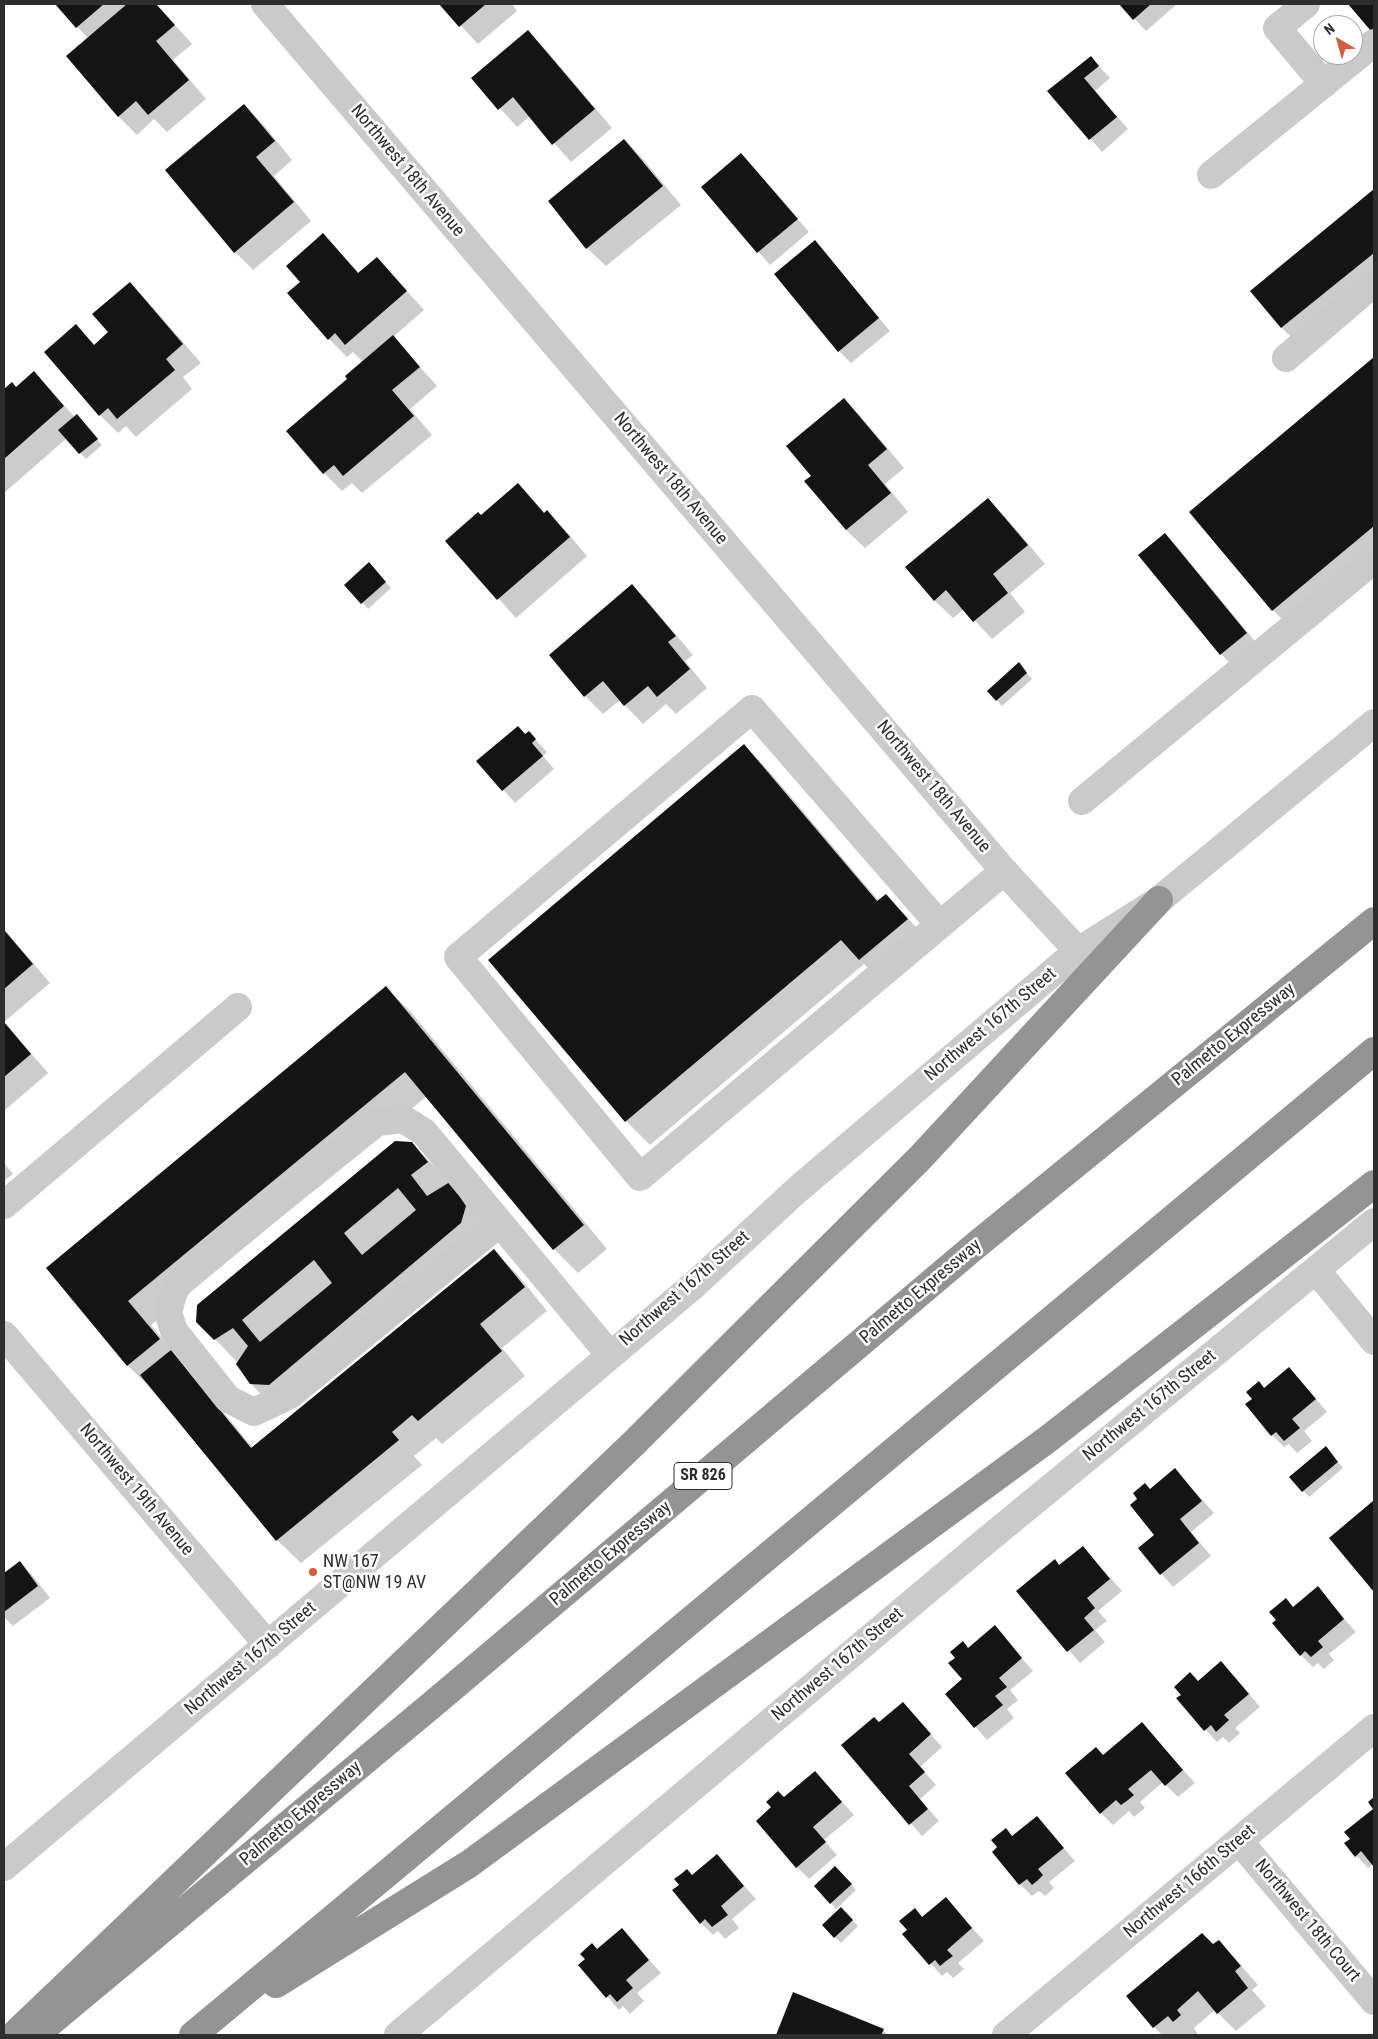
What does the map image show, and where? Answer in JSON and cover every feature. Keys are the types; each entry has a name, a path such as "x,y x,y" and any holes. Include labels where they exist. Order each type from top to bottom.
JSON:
{"highway":[{"path":"14,2035 633,1444 920,1158 1159,900"},
{"name":"Palmetto Expressway","path":"35,2035 441,1697 975,1246 1374,921"},
{"path":"194,2035 1374,1051"},
{"path":"194,2035 469,1864 1048,1439 1374,1184"}],"street":[{"name":"Northwest 18th Avenue","path":"265,4 1004,871 1078,951"},
{"path":"1306,4 1277,28 1324,84"},
{"path":"1212,175 1374,43"},
{"path":"1286,358 1374,283"},
{"path":"1082,801 1374,560"},
{"path":"940,925 752,709 458,957 640,1177 940,925 1004,871"},
{"name":"Northwest 167th Street","path":"4,1868 694,1285 797,1190 1078,951 1159,900 1374,723"},
{"path":"4,1205 238,1007"},
{"path":"500,1224 290,1395 254,1412 228,1399 174,1331 168,1312 174,1292 183,1278 377,1122 402,1119 424,1132 610,1355"},
{"name":"Northwest 167th Street","path":"398,2035 980,1545 1374,1222"},
{"path":"1316,1270 1374,1341"},
{"name":"Northwest 19th Avenue","path":"4,1335 268,1645"},
{"name":"Northwest 166th Street","path":"1006,2035 1374,1728"},
{"name":"Northwest 18th Court","path":"1239,1841 1374,2001"}],"building":[{"path":"55,4 104,4 76,28"},
{"path":"127,4 156,4 175,25 156,41 189,80 148,115 136,101 118,117 66,56"},
{"path":"439,4 486,4 459,27"},
{"path":"1119,4 1151,4 1133,20"},
{"path":"1348,4 1374,4 1374,29 1371,31 1363,22 1363,15 1357,15"},
{"path":"528,30 595,109 552,145 513,97 498,110 471,78"},
{"path":"1091,56 1099,66 1084,78 1117,117 1089,140 1047,91"},
{"path":"244,104 275,141 256,157 294,202 234,253 165,170"},
{"path":"624,139 663,186 586,249 548,201"},
{"path":"741,153 798,219 757,253 701,187"},
{"path":"1374,189 1374,253 1281,328 1250,291"},
{"path":"323,233 358,273 377,257 407,291 345,345 335,333 328,340 287,293 300,282 286,266"},
{"path":"815,240 879,318 838,352 774,274"},
{"path":"130,282 183,344 166,359 175,370 117,419 108,408 99,416 44,352 76,324 94,345 108,332 92,314"},
{"path":"393,335 420,367 392,390 414,416 343,476 334,465 323,474 286,431 347,379 345,376"},
{"path":"1374,357 1374,526 1272,611 1189,512"},
{"path":"34,371 64,406 4,459 4,389 12,382 16,387"},
{"path":"844,398 887,449 868,465 891,493 846,530 804,481 811,476 786,446"},
{"path":"77,414 98,439 79,454 58,430"},
{"path":"518,483 544,513 547,510 570,537 497,600 445,541 478,512 481,515"},
{"path":"988,498 1028,545 993,574 1008,593 973,622 946,590 934,601 905,567"},
{"path":"1165,533 1247,633 1220,655 1138,555"},
{"path":"369,562 386,582 361,604 344,585"},
{"path":"632,584 676,636 668,642 690,669 657,697 648,686 624,706 603,681 584,697 549,655"},
{"path":"1019,662 1027,673 996,701 987,691"},
{"path":"518,726 525,734 529,731 536,739 532,743 543,756 502,791 476,761"},
{"path":"744,744 877,901 886,894 908,919 859,960 841,940 625,1122 488,960"},
{"path":"4,930 33,964 4,989"},
{"path":"386,986 584,1225 553,1250 405,1072 128,1301 160,1339 127,1366 46,1268"},
{"path":"4,1022 31,1054 4,1077"},
{"path":"395,1141 412,1142 428,1162 411,1175 427,1196 450,1182 466,1206 461,1223 269,1385 250,1384 236,1364 248,1346 233,1328 214,1340 196,1322 197,1305","holes":["398,1188 416,1210 362,1255 344,1233","314,1260 332,1283 260,1342 242,1320"]},
{"path":"494,1249 525,1287 480,1324 502,1351 418,1421 412,1415 392,1432 399,1440 276,1541 140,1375 171,1350 251,1448"},
{"path":"1289,1367 1316,1399 1292,1419 1300,1428 1284,1441 1276,1432 1271,1436 1245,1404 1252,1399 1246,1392 1259,1381 1264,1388"},
{"path":"1326,1446 1338,1462 1302,1492 1289,1477"},
{"path":"1175,1468 1202,1501 1180,1519 1199,1543 1160,1575 1138,1548 1154,1535 1130,1505 1137,1499 1133,1493 1145,1483 1150,1489"},
{"path":"1374,1502 1374,1592 1329,1538"},
{"path":"1083,1546 1110,1579 1087,1598 1095,1608 1084,1618 1094,1630 1067,1652 1016,1591 1055,1559 1059,1565"},
{"path":"20,1561 38,1586 4,1612 4,1573"},
{"path":"1318,1586 1344,1619 1318,1641 1323,1647 1311,1657 1305,1651 1300,1656 1272,1623 1276,1620 1269,1612 1286,1598 1293,1607"},
{"path":"995,1625 1022,1658 999,1678 1007,1687 995,1696 1003,1705 974,1728 945,1694 962,1679 948,1663 955,1658 950,1652 963,1641 968,1648"},
{"path":"1221,1661 1249,1694 1224,1715 1229,1720 1216,1732 1211,1725 1204,1731 1176,1698 1181,1695 1174,1687 1190,1672 1198,1681"},
{"path":"903,1702 931,1734 909,1754 925,1772 909,1786 928,1809 909,1825 841,1745 874,1717 879,1722"},
{"path":"1142,1722 1183,1770 1165,1786 1151,1770 1128,1789 1134,1795 1121,1805 1116,1800 1100,1814 1065,1773 1096,1747 1103,1755"},
{"path":"815,1771 842,1802 813,1827 826,1842 796,1868 756,1821 771,1807 766,1802 778,1791 784,1797"},
{"path":"1374,1797 1374,1867 1361,1851 1355,1857 1344,1843 1350,1839 1344,1832 1373,1809 1368,1802"},
{"path":"1037,1816 1064,1848 1038,1869 1043,1875 1037,1881 1032,1885 1027,1879 1019,1885 992,1852 997,1847 991,1840 1006,1828 1012,1836"},
{"path":"717,1854 744,1886 721,1906 728,1915 712,1927 705,1919 700,1924 672,1890 679,1885 674,1879 687,1869 692,1875"},
{"path":"835,1866 852,1884 830,1904 814,1886"},
{"path":"946,1897 972,1928 947,1950 953,1956 940,1966 935,1960 929,1965 902,1934 907,1930 899,1921 915,1908 922,1917"},
{"path":"841,1907 853,1920 834,1938 822,1925"},
{"path":"622,1928 649,1960 626,1980 633,1988 617,2002 610,1994 606,1998 578,1965 585,1959 580,1954 592,1943 597,1949"},
{"path":"1202,1933 1213,1944 1219,1940 1241,1966 1235,1971 1248,1988 1217,2014 1198,1991 1177,2010 1181,2015 1173,2022 1168,2016 1153,2028 1126,1996"},
{"path":"793,1992 884,2029 881,2035 776,2035"}],"place":[{"name":"NW 167 ST@NW 19 AV","path":"313,1572"}]}
